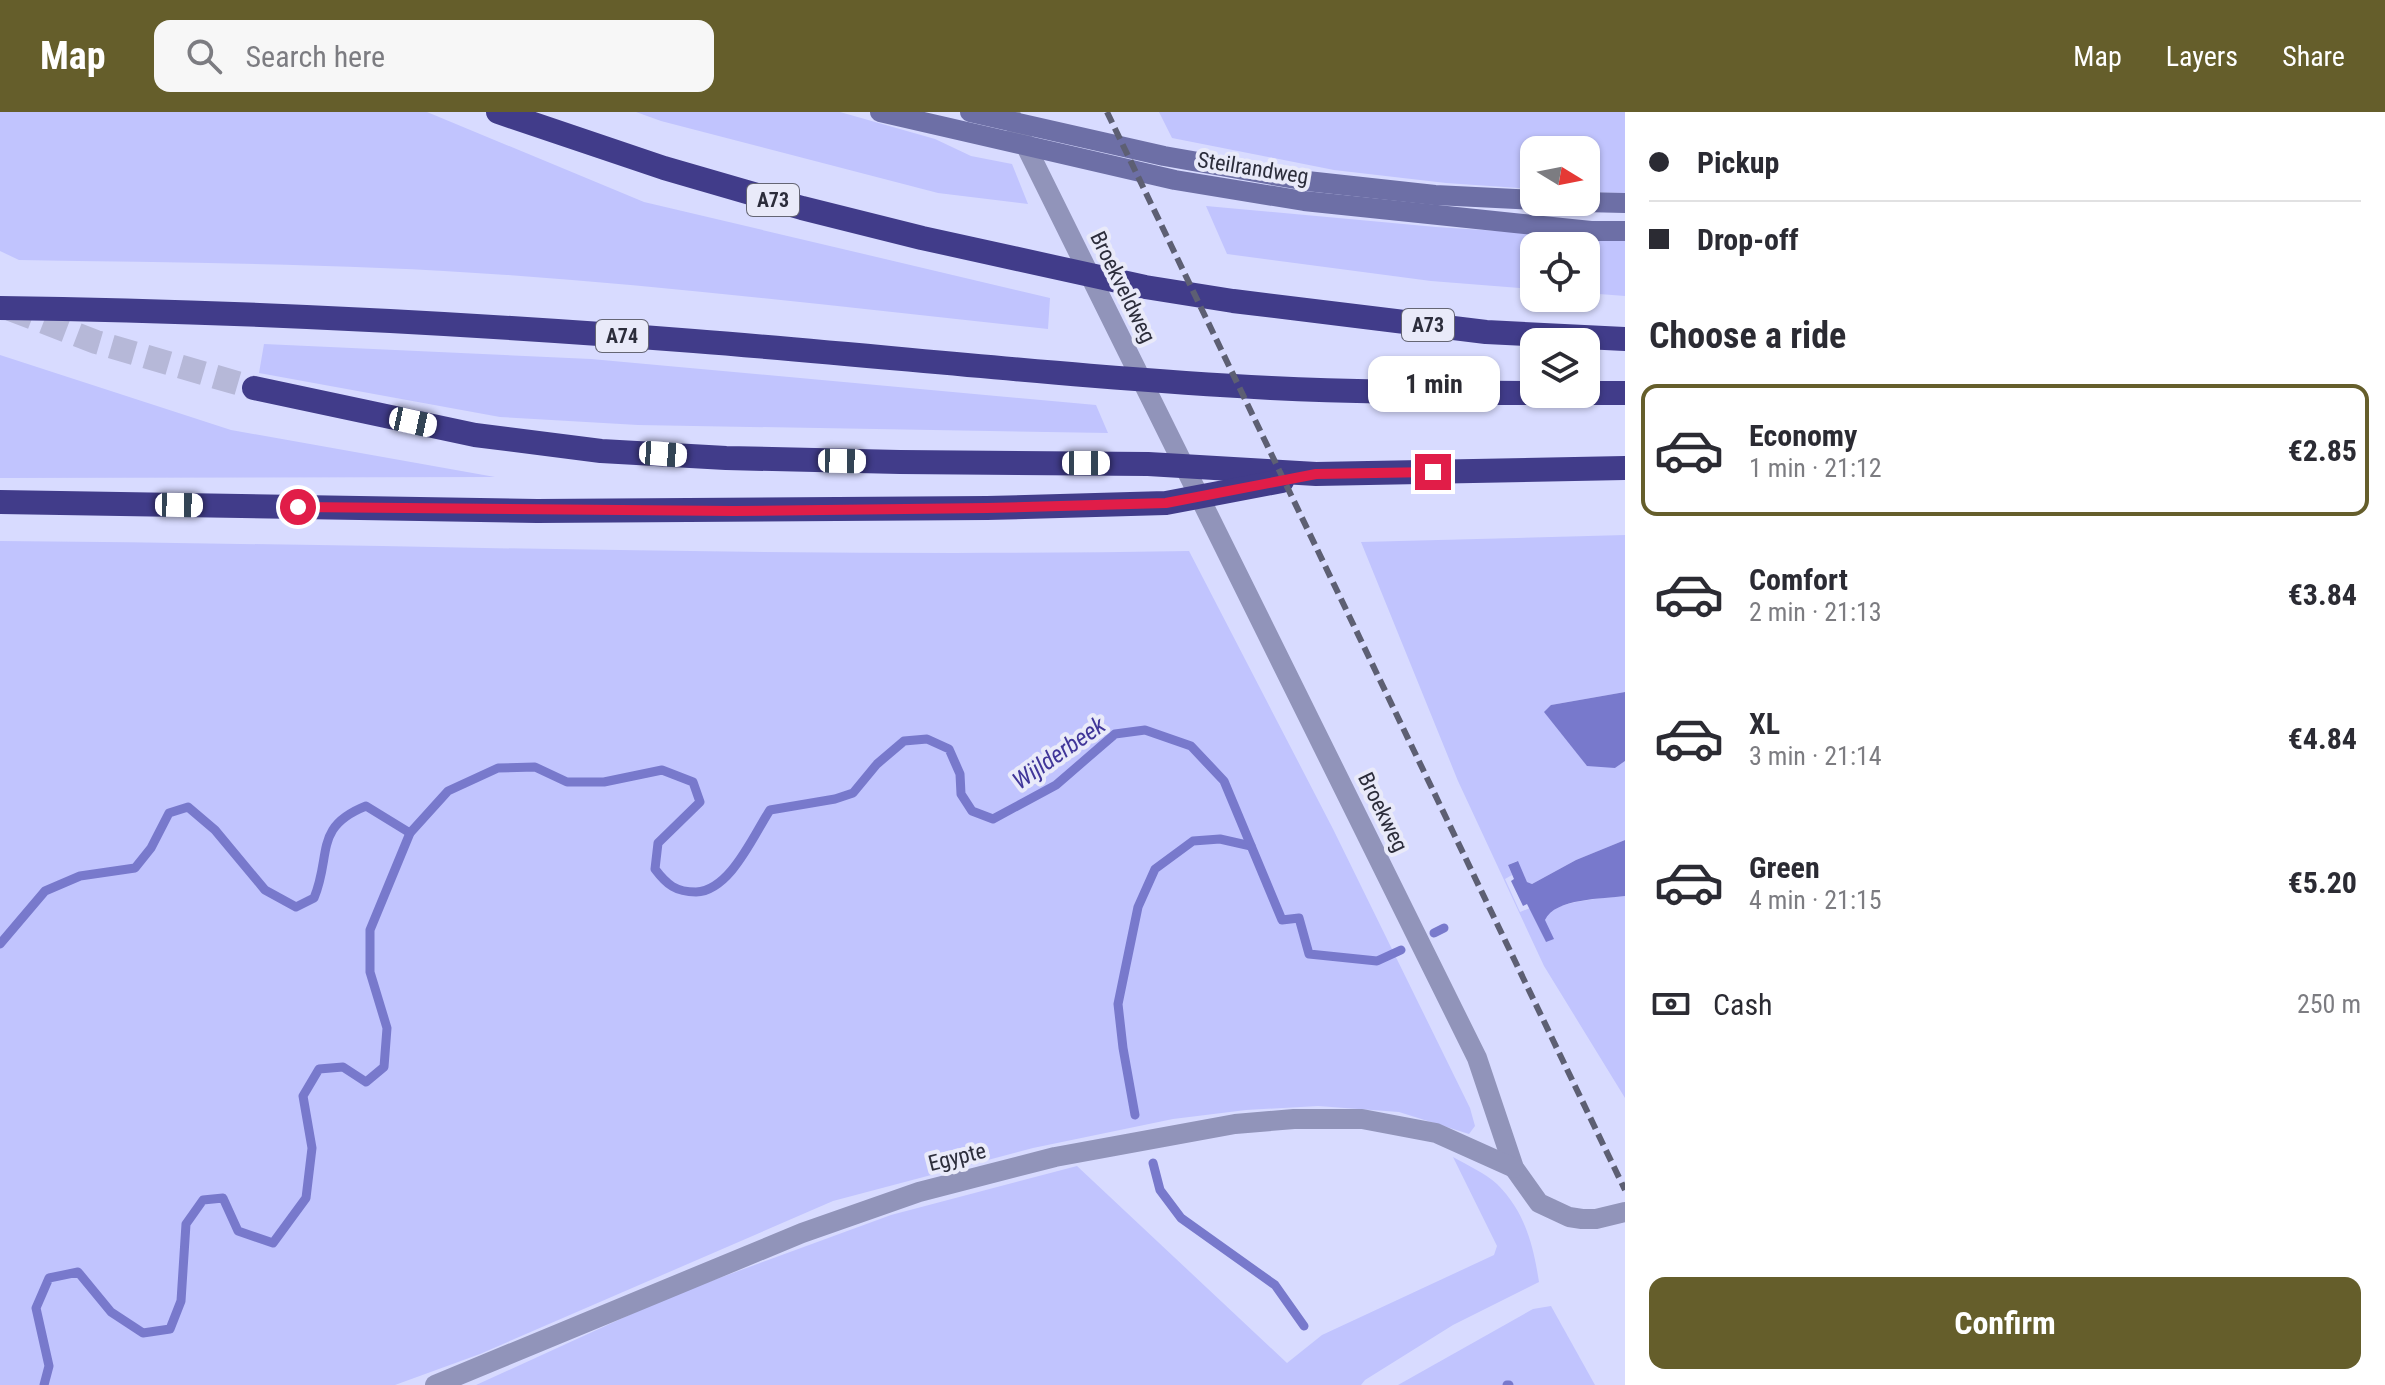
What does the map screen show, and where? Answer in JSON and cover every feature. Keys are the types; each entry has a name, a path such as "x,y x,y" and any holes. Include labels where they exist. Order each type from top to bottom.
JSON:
{"highway":[{"name":"A73","path":"498,112 664,168 787,204 1054,269 1233,301 1486,332 1625,339"},
{"name":"A74","path":"0,308 138,309 359,318 1274,388 1520,393"},
{"path":"254,388 475,435 601,451 789,460 1148,464 1316,474 1625,468"},
{"path":"1600,393 1625,393"},
{"path":"0,502 674,511 987,508 1166,503 1316,474"}],"main road":[{"name":"Steilrandweg","path":"880,112 1175,180 1304,201 1577,230 1625,231"},
{"name":"Steilrandweg","path":"975,114 1164,156 1307,181 1435,195 1520,199"},
{"path":"1600,202 1625,203"}],"street":[{"name":"Broekveldweg","path":"1009,112 1194,483"},
{"name":"Broekweg","path":"1194,483 1477,1058 1514,1168"},
{"name":"Egypte","path":"435,1385 802,1233 919,1192 1055,1157 1235,1124 1294,1119 1362,1119 1436,1133 1514,1168"},
{"path":"1514,1168 1539,1203 1569,1217 1596,1219 1625,1212"}],"shaded area":[{"path":"0,112 427,112 644,202 1050,298 1048,329 507,275 324,266 19,260 0,251"},
{"path":"636,112 840,112 935,139 971,156 1012,164 1028,204 938,193"},
{"path":"1159,112 1625,112 1625,193 1600,192 1600,136 1520,136 1520,188 1334,170 1172,138"},
{"path":"1206,206 1520,232 1520,288 1431,281 1227,254"},
{"path":"1600,237 1625,239 1625,296 1600,294"},
{"path":"264,344 591,359 1096,405 1108,433 638,425 500,417 259,373"},
{"path":"0,355 231,430 495,477 0,478"},
{"path":"1625,535 1625,692 1551,705 1615,768 1625,761 1625,840 1576,860 1532,884 1527,882 1517,861 1508,865 1512,875 1505,879 1520,912 1530,908 1546,942 1545,920 1551,911 1570,903 1625,896 1625,1098 1544,966 1458,781 1361,542"},
{"path":"0,541 743,552 1189,551 1333,829 1470,1108 1475,1126 1469,1134 1399,1112 1318,1106 1246,1110 1173,1119 1033,1148 833,1201 480,1354 395,1385 0,1385"},
{"path":"1625,692 1625,761 1615,768 1587,766 1544,712 1551,705"},
{"path":"1625,840 1625,896 1580,901 1559,907 1545,920 1554,939 1546,942 1527,904 1523,906 1511,881 1514,879 1508,865 1518,861 1527,882 1532,884 1576,860"},
{"path":"1453,1157 1492,1180 1515,1206 1530,1242 1539,1282 1453,1325 1361,1385 476,1385 673,1295 891,1215 1077,1166 1287,1363 1322,1335 1494,1255 1497,1246"},
{"path":"1551,1306 1595,1385 1398,1385 1533,1309"}],"waterway":[{"name":"Wijlderbeek","path":"44,1385 49,1366 36,1308 49,1278 78,1272 111,1312 143,1333 170,1329 181,1301 186,1224 203,1200 223,1198 238,1231 273,1243 306,1198 312,1148 303,1096 319,1069 343,1067 366,1082 384,1067 387,1028 370,972 370,930 410,833 448,791 498,768 535,767 567,782 604,782 662,770 693,782 700,802 658,843 655,869 672,886 696,892 720,882 730,872 770,810 853,793 877,764 904,741 927,739 949,749 960,774 961,794 972,811 993,819 1056,785 1115,734 1145,730 1191,746 1224,781 1282,920 1299,918 1309,954 1377,961 1401,950"},
{"path":"0,944 45,891 80,876 135,868 151,848 169,813 188,807 215,830 265,890 296,907 314,898 331,833 349,814 366,806 410,833"},
{"path":"1135,1115 1118,1004 1138,907 1155,869 1193,841 1220,839 1251,846"},
{"name":"Wijlderbeek","path":"1434,933 1444,928"},
{"path":"1153,1163 1160,1190 1181,1218 1275,1285 1304,1326"}],"tunnel":[{"path":"10,309 96,342 254,388"}],"railway":[{"path":"1107,112 1625,1190"}],"route":[{"path":"298,507 734,511 1166,503 1316,474 1433,472"}]}
